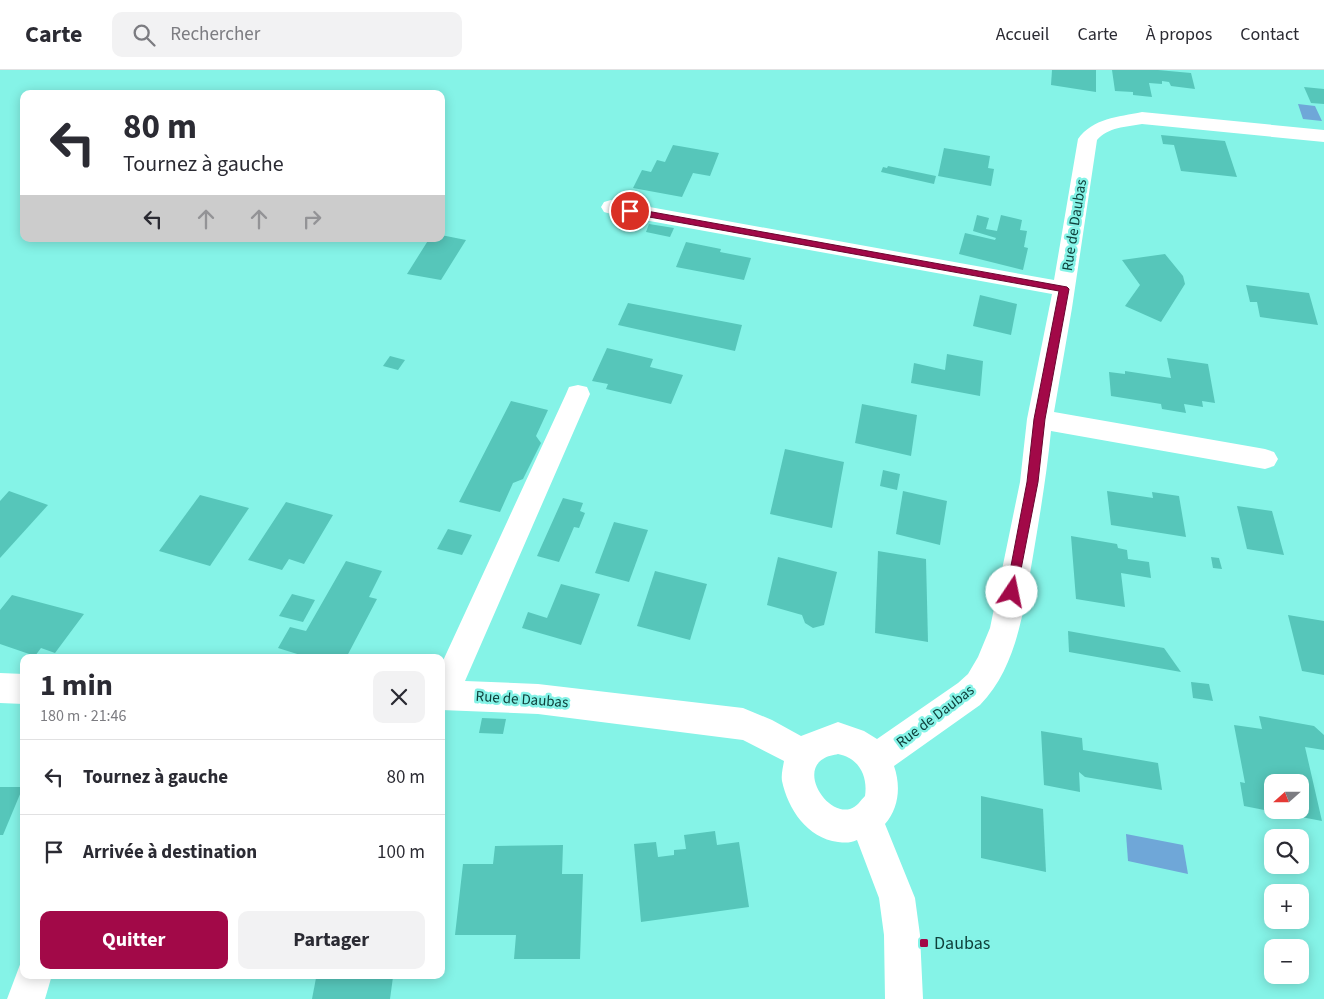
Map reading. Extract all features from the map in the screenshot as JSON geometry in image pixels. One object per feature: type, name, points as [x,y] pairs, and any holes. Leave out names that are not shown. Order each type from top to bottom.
[{"type":"street","name":"Rue de Daubas","points":[[875,760],[969,694],[979,684],[990,666],[1005,628],[1033,482],[1040,419],[1064,289],[1088,139],[1096,130],[1107,125],[1142,118],[1324,136]]},
{"type":"street","points":[[611,207],[1064,289]]},
{"type":"street","points":[[445,688],[578,394]]},
{"type":"street","points":[[1040,419],[1265,459]]},
{"type":"street","points":[[0,688],[20,689]]},
{"type":"street","name":"Rue de Daubas","points":[[445,695],[538,699],[743,724],[761,731],[804,755]]},
{"type":"street","points":[[838,738],[852,742],[864,749],[875,760],[880,771],[884,793],[880,803],[866,820],[853,825],[838,825],[824,820],[811,810],[802,797],[798,782],[798,768],[804,755],[813,745],[825,740],[838,738]]},
{"type":"street","points":[[866,820],[897,898],[902,935],[904,999]]},
{"type":"street","points":[[26,999],[33,979]]},
{"type":"water","points":[[1298,104],[1315,106],[1322,121],[1303,119]]},
{"type":"water","points":[[1126,834],[1183,845],[1188,874],[1128,861]]},
{"type":"building","points":[[1052,70],[1096,70],[1096,92],[1051,85]]},
{"type":"building","points":[[1112,70],[1158,70],[1191,73],[1195,89],[1171,86],[1169,82],[1162,81],[1162,84],[1149,83],[1152,97],[1133,95],[1133,92],[1115,91]]},
{"type":"building","points":[[1304,87],[1324,89],[1324,104],[1311,103]]},
{"type":"building","points":[[1161,135],[1225,141],[1237,177],[1181,171],[1174,145],[1163,144]]},
{"type":"building","points":[[673,145],[719,153],[710,176],[693,173],[682,197],[633,188],[642,170],[651,172],[657,160],[665,162]]},
{"type":"building","points":[[944,148],[990,156],[988,168],[994,169],[991,186],[938,176]]},
{"type":"building","points":[[888,166],[936,176],[934,184],[881,172],[883,167],[887,168]]},
{"type":"building","points":[[977,215],[989,218],[986,229],[997,231],[1001,215],[1022,220],[1020,230],[1027,231],[1024,247],[1028,248],[1023,270],[959,254],[965,233],[995,240],[996,238],[973,231]]},
{"type":"building","points":[[649,224],[674,228],[670,237],[646,232]]},
{"type":"building","points":[[445,236],[466,240],[441,280],[407,274],[427,242],[445,242]]},
{"type":"building","points":[[686,242],[721,249],[720,252],[751,258],[744,280],[676,267]]},
{"type":"building","points":[[1165,254],[1183,276],[1185,284],[1161,322],[1125,306],[1140,285],[1122,260]]},
{"type":"building","points":[[1246,285],[1309,293],[1318,325],[1260,317],[1257,302],[1250,302]]},
{"type":"building","points":[[980,295],[1017,304],[1011,335],[973,326]]},
{"type":"building","points":[[628,303],[742,325],[735,351],[618,325]]},
{"type":"building","points":[[607,348],[653,359],[650,367],[683,375],[671,404],[606,389],[608,384],[592,381]]},
{"type":"building","points":[[947,354],[983,361],[980,396],[911,383],[914,363],[945,370]]},
{"type":"building","points":[[390,356],[405,360],[398,370],[383,366]]},
{"type":"building","points":[[1167,358],[1208,364],[1215,403],[1202,401],[1203,407],[1184,404],[1186,413],[1162,409],[1161,404],[1111,396],[1109,372],[1125,374],[1125,371],[1171,378]]},
{"type":"building","points":[[511,401],[548,410],[536,436],[541,443],[523,479],[513,483],[500,512],[459,502]]},
{"type":"building","points":[[862,404],[917,415],[911,456],[855,443]]},
{"type":"building","points":[[785,449],[844,462],[832,528],[770,514]]},
{"type":"building","points":[[883,470],[900,474],[897,490],[880,486]]},
{"type":"building","points":[[9,491],[48,505],[0,558],[0,501]]},
{"type":"building","points":[[903,491],[947,501],[940,545],[896,534]]},
{"type":"building","points":[[1107,491],[1153,498],[1152,492],[1179,496],[1186,537],[1111,525]]},
{"type":"building","points":[[200,495],[249,508],[210,566],[159,551]]},
{"type":"building","points":[[563,498],[583,503],[580,511],[585,513],[579,528],[574,527],[559,562],[537,556]]},
{"type":"building","points":[[286,502],[333,515],[304,564],[289,559],[282,570],[248,560]]},
{"type":"building","points":[[1237,506],[1272,511],[1284,555],[1247,549]]},
{"type":"building","points":[[614,522],[648,530],[629,582],[595,573]]},
{"type":"building","points":[[448,529],[472,535],[462,555],[437,549]]},
{"type":"building","points":[[1071,536],[1117,544],[1118,548],[1127,550],[1128,559],[1149,562],[1151,578],[1121,573],[1125,607],[1076,599]]},
{"type":"building","points":[[878,551],[926,559],[928,642],[875,633]]},
{"type":"building","points":[[778,557],[837,572],[824,625],[813,628],[805,623],[802,615],[767,605]]},
{"type":"building","points":[[1211,557],[1219,558],[1222,569],[1213,568]]},
{"type":"building","points":[[346,561],[382,571],[369,597],[377,599],[348,654],[297,654],[278,648],[290,627],[306,631]]},
{"type":"building","points":[[655,571],[707,584],[690,640],[637,626]]},
{"type":"building","points":[[561,584],[600,594],[581,645],[522,628],[528,612],[547,618]]},
{"type":"building","points":[[292,594],[315,600],[303,622],[279,616]]},
{"type":"building","points":[[12,595],[84,614],[55,653],[41,648],[36,654],[29,654],[0,644],[0,610]]},
{"type":"building","points":[[1288,615],[1324,621],[1324,675],[1302,671]]},
{"type":"building","points":[[1068,631],[1164,648],[1181,672],[1069,652]]},
{"type":"building","points":[[1191,682],[1209,684],[1213,701],[1193,698]]},
{"type":"building","points":[[1259,716],[1314,726],[1324,735],[1324,750],[1305,747],[1322,821],[1309,818],[1309,774],[1264,774],[1264,810],[1244,806],[1240,782],[1245,783],[1234,725],[1262,729]]},
{"type":"building","points":[[482,718],[506,719],[503,734],[479,733]]},
{"type":"building","points":[[1041,731],[1082,738],[1083,750],[1158,763],[1162,790],[1085,777],[1079,772],[1080,792],[1044,785]]},
{"type":"building","points":[[0,787],[20,787],[20,794],[3,835],[0,835]]},
{"type":"building","points":[[981,796],[1043,809],[1046,872],[981,858]]},
{"type":"building","points":[[715,831],[717,845],[739,842],[749,907],[641,922],[634,844],[656,842],[658,857],[674,855],[674,850],[686,849],[684,835]]},
{"type":"building","points":[[563,845],[562,874],[583,874],[580,959],[514,959],[516,935],[455,935],[463,864],[493,864],[495,846]]},
{"type":"building","points":[[316,979],[393,979],[390,999],[312,999]]},
{"type":"place","name":"Daubas","points":[[924,943]]},
{"type":"route","points":[[630,211],[1064,289],[1040,419],[1033,482],[1012,592]]}]
